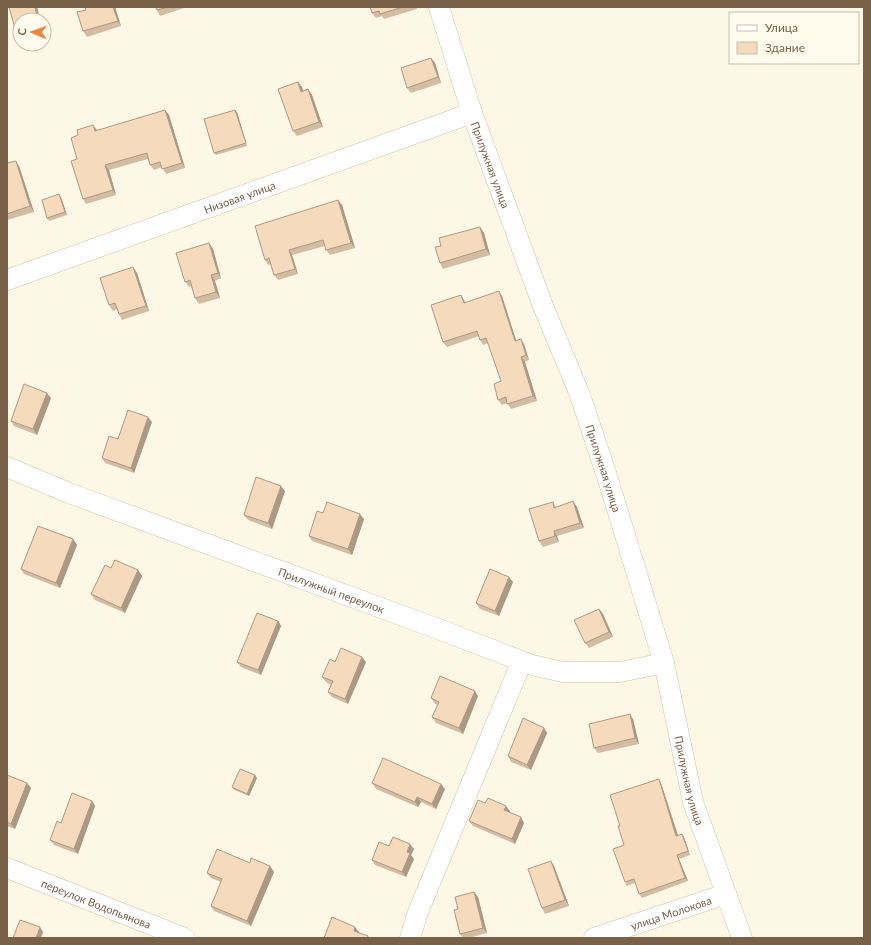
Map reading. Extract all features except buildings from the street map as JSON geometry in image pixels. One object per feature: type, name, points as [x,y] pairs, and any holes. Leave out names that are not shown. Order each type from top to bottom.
[{"type":"street","name":"Прилужная улица","points":[[440,7],[472,113],[543,306],[580,395],[607,476],[664,663],[693,802],[742,938]]},
{"type":"street","name":"Низовая улица","points":[[7,280],[472,113]]},
{"type":"street","name":"Прилужный переулок","points":[[7,467],[69,493],[532,665],[563,672],[620,672],[664,663]]},
{"type":"street","points":[[410,938],[418,912],[522,661]]},
{"type":"street","name":"переулок Водопьянова","points":[[7,868],[185,938]]},
{"type":"street","name":"улица Молокова","points":[[594,938],[726,894]]}]
